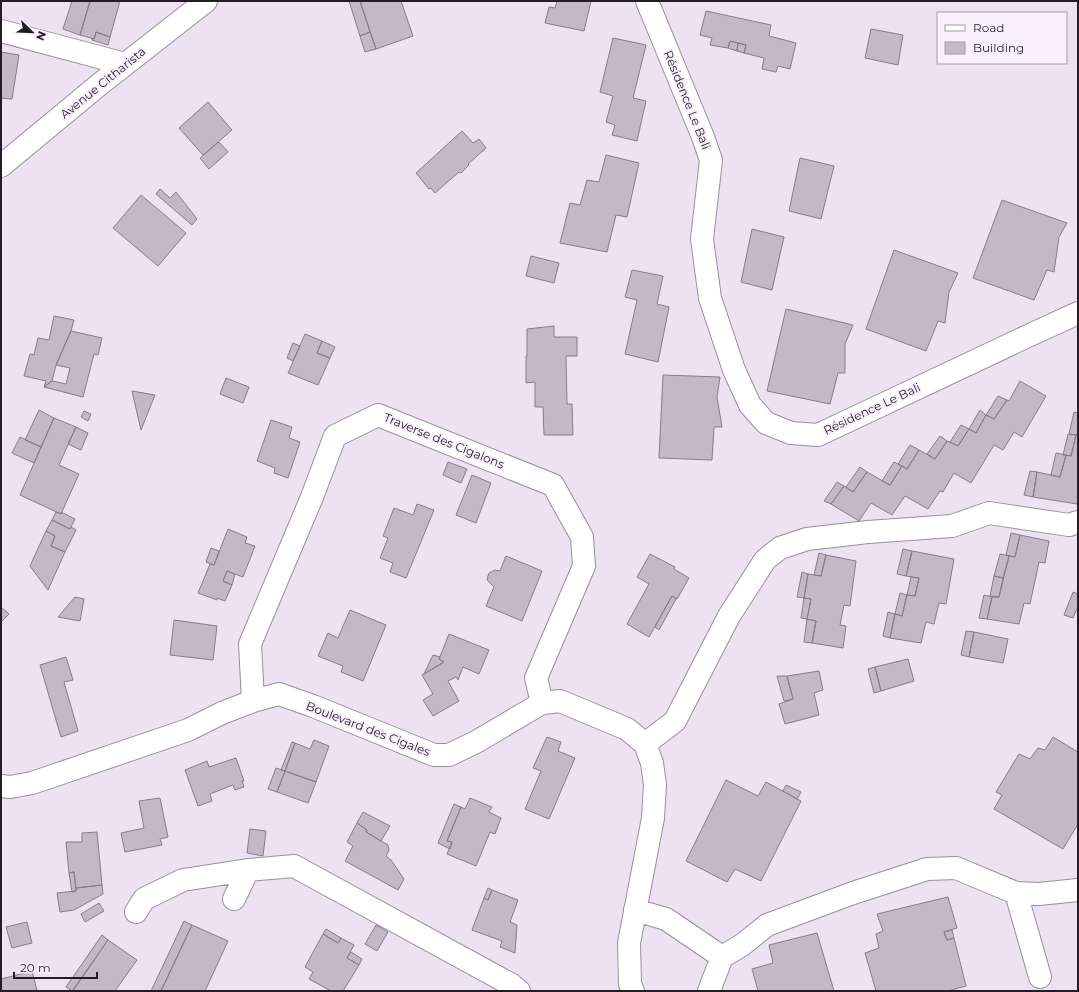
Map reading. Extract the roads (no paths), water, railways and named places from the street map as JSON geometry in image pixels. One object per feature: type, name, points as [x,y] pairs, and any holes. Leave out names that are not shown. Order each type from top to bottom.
[{"type":"street","name":"Avenue Citharista","points":[[1,166],[125,64],[206,1]]},
{"type":"street","name":"Résidence Le Bali","points":[[648,1],[711,160],[702,239],[710,298],[734,370],[750,405],[766,424],[791,433],[818,434],[1078,313]]},
{"type":"street","points":[[1,31],[125,64]]},
{"type":"street","name":"Traverse des Cigalons","points":[[253,700],[250,644],[312,497],[335,436],[378,415],[553,485],[582,537],[584,566],[536,678],[542,703]]},
{"type":"street","points":[[644,744],[675,720],[728,616],[765,560],[780,548],[807,539],[868,532],[952,526],[989,513],[1069,525],[1078,522]]},
{"type":"street","name":"Boulevard des Cigales","points":[[1,786],[10,787],[40,781],[188,730],[253,700],[279,694],[434,755],[449,755],[476,742],[542,703],[560,701],[627,729],[644,744],[652,763],[655,784],[653,818],[629,943],[627,989]]},
{"type":"street","points":[[136,912],[144,899],[183,880],[248,870],[294,866],[512,985],[519,991]]},
{"type":"street","points":[[709,991],[722,957],[742,945],[767,925],[853,893],[927,869],[956,868],[1016,893],[1040,894],[1078,890]]},
{"type":"street","points":[[234,899],[248,870]]},
{"type":"street","points":[[1016,893],[1040,977]]},
{"type":"street","points":[[635,910],[666,919],[722,957]]}]
